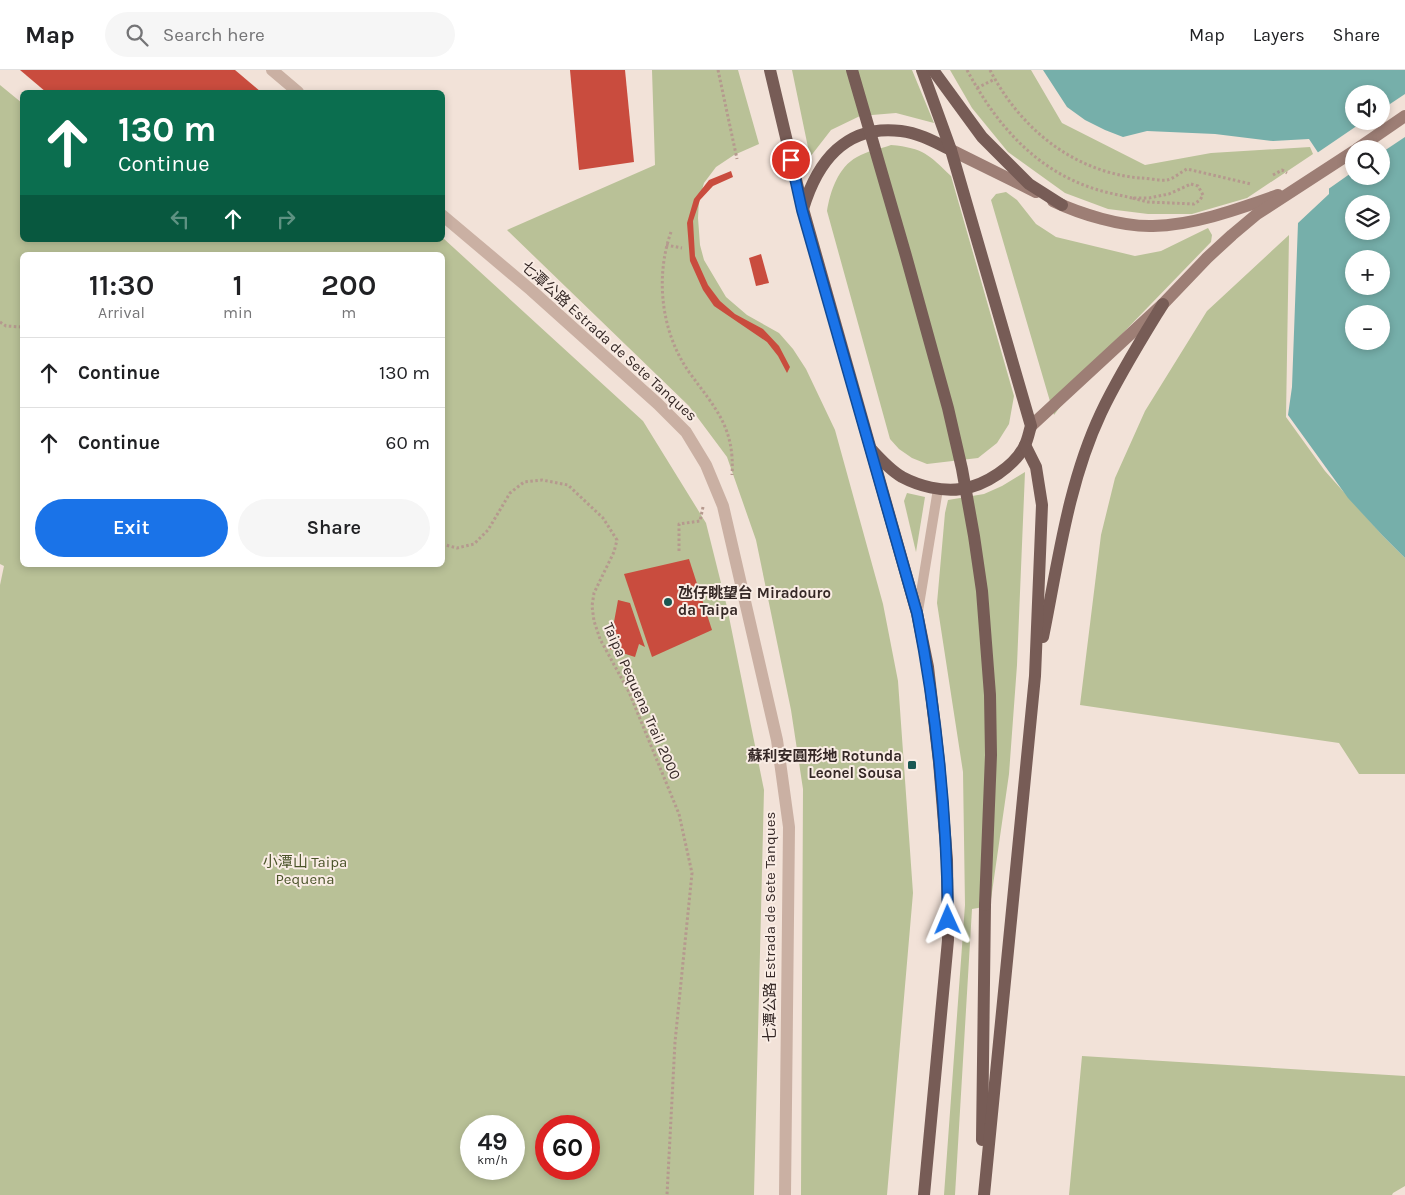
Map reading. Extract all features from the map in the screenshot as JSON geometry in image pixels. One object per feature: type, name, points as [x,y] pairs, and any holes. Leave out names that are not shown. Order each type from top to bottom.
[{"type":"main road","points":[[770,70],[802,210],[917,613],[928,667],[948,860],[948,940],[924,1195]]},
{"type":"main road","points":[[852,70],[948,408],[962,469],[982,591],[990,694],[991,755],[985,905],[983,1195]]},
{"type":"main road","points":[[922,70],[951,150],[1031,426]]},
{"type":"main road","points":[[934,70],[982,137],[1029,184],[1062,205]]},
{"type":"main road","points":[[1370,140],[1405,116]]},
{"type":"main road","points":[[802,210],[812,182],[822,166],[844,143],[859,135],[882,130],[902,131],[924,137],[1062,205],[1088,215],[1114,221],[1152,226],[1190,222],[1299,187]]},
{"type":"main road","points":[[869,447],[884,464],[901,476],[938,489],[962,489],[990,480],[1012,463],[1025,445],[1031,426],[1163,304],[1232,235],[1257,214],[1345,157]]},
{"type":"main road","points":[[1035,676],[1067,517],[1082,461],[1100,414],[1163,304]]},
{"type":"main road","points":[[983,1195],[1035,676],[1042,505],[1036,467],[1025,445]]},
{"type":"street","points":[[272,70],[296,90]]},
{"type":"street","name":"七潭公路 Estrada de Sete Tanques","points":[[445,218],[530,290],[658,404],[686,432],[706,464],[723,506],[777,740],[789,827],[785,1195]]},
{"type":"lane","points":[[917,613],[938,489]]},
{"type":"path","points":[[718,70],[737,160]]},
{"type":"path","points":[[967,70],[1006,130],[1035,157],[1062,175],[1095,189],[1148,202],[1191,204],[1198,203],[1203,195],[1198,186],[1192,184],[1169,194],[1149,198],[1132,198]]},
{"type":"path","points":[[990,70],[1022,119],[1045,139],[1072,157],[1101,171],[1129,177],[1168,180],[1187,169],[1254,184]]},
{"type":"path","points":[[977,88],[995,79]]},
{"type":"path","points":[[1268,177],[1282,170],[1291,175]]},
{"type":"path","points":[[671,232],[666,244],[662,270],[662,288],[667,322],[676,347],[688,370],[716,407],[725,426],[731,446],[732,476]]},
{"type":"path","points":[[666,244],[682,248]]},
{"type":"path","points":[[0,322],[6,326],[20,327]]},
{"type":"path","name":"Taipa Pequena Trail 2000","points":[[445,545],[457,548],[474,544],[488,530],[510,493],[524,482],[542,480],[568,485],[603,518],[617,540],[614,552],[594,592],[592,606],[594,621],[600,639],[628,692],[678,814],[692,874],[675,1042],[667,1195]]},
{"type":"path","points":[[679,551],[679,524],[700,521],[705,496],[716,487]]},
{"type":"green space","points":[[652,70],[738,70],[759,144],[734,155],[716,167],[704,183],[699,200],[698,218],[700,245],[704,260],[726,297],[747,315],[779,333],[793,349],[806,369],[835,430],[883,604],[898,681],[913,893],[887,1195],[801,1195],[803,789],[791,710],[756,540],[727,457],[689,406],[507,230],[655,165]]},
{"type":"green space","points":[[792,70],[912,70],[934,123],[896,113],[860,116],[831,130],[810,157]]},
{"type":"green space","points":[[950,70],[1031,70],[1062,123],[1145,165],[1211,153],[1310,147],[1313,154],[1247,198],[1192,214],[1148,214],[1108,209],[1065,193],[1008,152],[972,108]]},
{"type":"green space","name":"小潭山 Taipa Pequena","points":[[0,85],[20,101],[20,242],[445,242],[445,240],[643,421],[706,523],[727,607],[764,790],[754,1195],[0,1195],[0,585],[4,566],[0,564]]},
{"type":"green space","points":[[891,145],[911,148],[925,154],[951,176],[1014,396],[1009,424],[997,443],[978,458],[927,464],[912,458],[899,449],[890,439],[827,211],[836,181],[850,161],[861,155]]},
{"type":"green space","points":[[1006,192],[1017,200],[1036,224],[1056,237],[1135,256],[1161,251],[1208,228],[1212,235],[1211,242],[1090,367],[1054,415],[991,200],[996,194]]},
{"type":"green space","points":[[1289,235],[1286,417],[1325,471],[1405,558],[1405,774],[1359,774],[1339,743],[1080,705],[1101,535],[1115,478],[1145,411],[1207,311]]},
{"type":"green space","points":[[1025,472],[1017,665],[1009,774],[990,906],[972,909],[955,1195],[944,1195],[965,905],[963,772],[937,603],[945,513],[948,500],[984,494]]},
{"type":"green space","points":[[907,493],[925,497],[916,552],[904,501]]},
{"type":"green space","points":[[1082,1056],[1405,1076],[1405,1186],[1392,1195],[1069,1195]]},
{"type":"water","points":[[1043,70],[1405,70],[1405,558],[1348,498],[1288,415],[1292,387],[1298,223],[1329,194],[1329,169],[1309,139],[1273,141],[1215,134],[1147,131],[1123,137],[1085,120],[1067,107]]},
{"type":"pier","points":[[1405,94],[1405,137],[1390,147],[1390,140],[1345,140],[1345,177],[1327,190],[1327,169],[1317,153],[1351,130],[1390,130],[1390,104]]},
{"type":"building","points":[[20,70],[235,70],[259,90],[44,90]]},
{"type":"building","points":[[570,70],[625,70],[634,162],[579,170]]},
{"type":"building","points":[[731,171],[733,177],[713,186],[700,200],[693,221],[695,256],[708,285],[720,301],[735,314],[763,329],[779,346],[790,367],[787,373],[778,356],[767,342],[714,306],[703,290],[690,261],[687,223],[694,199],[709,180]]},
{"type":"building","points":[[761,254],[769,283],[756,286],[749,258]]},
{"type":"building","name":"氹仔眺望台 Miradouro da Taipa","points":[[689,559],[712,630],[652,657],[624,574]]},
{"type":"building","points":[[618,600],[630,603],[645,647],[639,644],[635,657],[610,649],[612,640],[618,641],[620,635],[612,633]]},
{"type":"place","name":"氹仔眺望台 Miradouro da Taipa","points":[[668,602]]},
{"type":"place","name":"蘇利安圓形地 Rotunda Leonel Sousa","points":[[912,765]]},
{"type":"route","points":[[791,160],[802,210],[917,613],[928,667],[939,762],[948,860],[948,920]]}]
